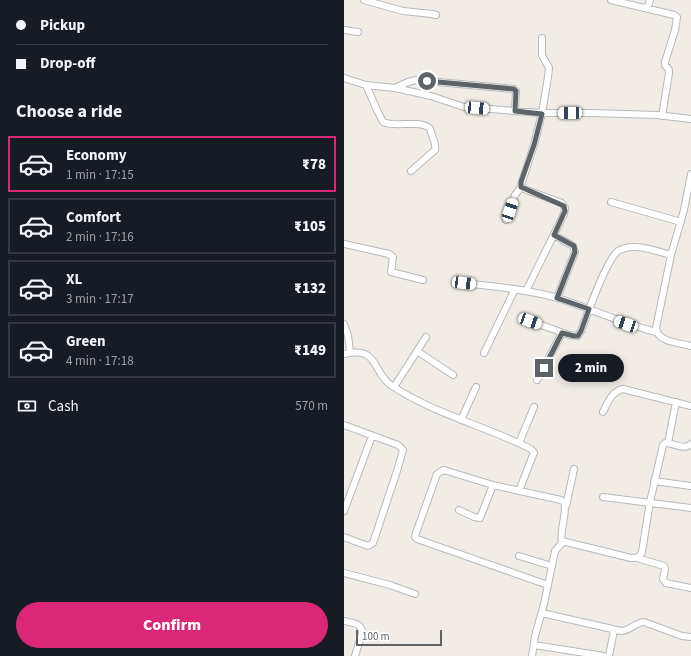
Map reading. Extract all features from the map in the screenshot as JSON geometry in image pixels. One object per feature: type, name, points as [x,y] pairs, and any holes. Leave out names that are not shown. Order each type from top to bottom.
[{"type":"street","points":[[364,0],[403,10],[436,15]]},
{"type":"street","points":[[611,0],[677,17],[665,62],[669,73],[662,116]]},
{"type":"street","points":[[647,9],[650,0]]},
{"type":"street","points":[[344,30],[358,32]]},
{"type":"street","points":[[506,220],[516,195],[521,187],[521,182],[534,145],[542,114],[549,68],[542,54],[542,38]]},
{"type":"street","points":[[344,78],[366,85],[395,88],[431,96],[464,107],[542,114],[592,113],[662,116],[691,119]]},
{"type":"street","points":[[395,88],[416,80],[514,89],[517,95],[515,111]]},
{"type":"street","points":[[366,85],[383,122],[392,125],[420,125],[428,127],[431,132],[435,144],[435,150],[411,171]]},
{"type":"street","points":[[656,332],[656,323],[671,255],[684,210],[691,174]]},
{"type":"street","points":[[521,187],[564,206],[565,211],[526,291]]},
{"type":"street","points":[[611,202],[681,222]]},
{"type":"street","points":[[684,210],[691,212]]},
{"type":"street","points":[[554,235],[575,248],[575,252],[557,298]]},
{"type":"street","points":[[344,244],[389,254],[393,257],[391,272],[423,280]]},
{"type":"street","points":[[530,321],[562,333],[578,336],[609,262],[618,251],[631,247],[639,247],[671,255]]},
{"type":"street","points":[[464,283],[515,289],[557,298],[626,324],[656,332],[661,338],[691,346]]},
{"type":"street","points":[[484,353],[515,289]]},
{"type":"street","points":[[344,324],[348,335],[347,353],[361,352],[371,358],[386,380],[394,387],[432,408],[520,443],[531,449],[534,453],[519,491]]},
{"type":"street","points":[[537,380],[562,333]]},
{"type":"street","points":[[394,387],[426,337]]},
{"type":"street","points":[[417,351],[453,375]]},
{"type":"street","points":[[461,420],[476,387]]},
{"type":"street","points":[[604,412],[614,393],[623,389],[691,406]]},
{"type":"street","points":[[668,443],[676,402]]},
{"type":"street","points":[[520,443],[534,407]]},
{"type":"street","points":[[344,425],[398,445],[403,450],[403,454],[373,543],[368,546],[344,537]]},
{"type":"street","points":[[344,511],[346,500],[372,436]]},
{"type":"street","points":[[637,558],[642,552],[650,502],[661,450],[665,443],[683,447],[690,446]]},
{"type":"street","points":[[562,543],[561,529],[574,469]]},
{"type":"street","points":[[548,585],[419,540],[415,536],[436,477],[440,472],[447,471],[493,485],[561,500],[566,506]]},
{"type":"street","points":[[654,481],[691,486]]},
{"type":"street","points":[[459,510],[474,517],[480,518],[493,485]]},
{"type":"street","points":[[603,497],[691,508]]},
{"type":"street","points":[[532,656],[536,631],[542,612],[555,551],[562,543],[566,542],[582,545],[664,566],[665,569],[663,579],[666,583],[691,588]]},
{"type":"street","points":[[519,556],[552,566]]},
{"type":"street","points":[[344,573],[390,585],[415,594]]},
{"type":"street","points":[[542,612],[614,630],[625,631],[640,622],[644,622],[682,636],[691,637]]},
{"type":"street","points":[[344,621],[360,626],[362,629],[355,656]]},
{"type":"street","points":[[609,656],[614,630]]},
{"type":"street","points":[[534,646],[604,656]]},
{"type":"route","points":[[427,81],[514,89],[517,95],[515,111],[542,114],[534,145],[521,182],[521,187],[562,203],[564,206],[565,211],[554,235],[574,246],[575,252],[557,298],[589,309],[578,336],[562,333],[544,368]]}]
